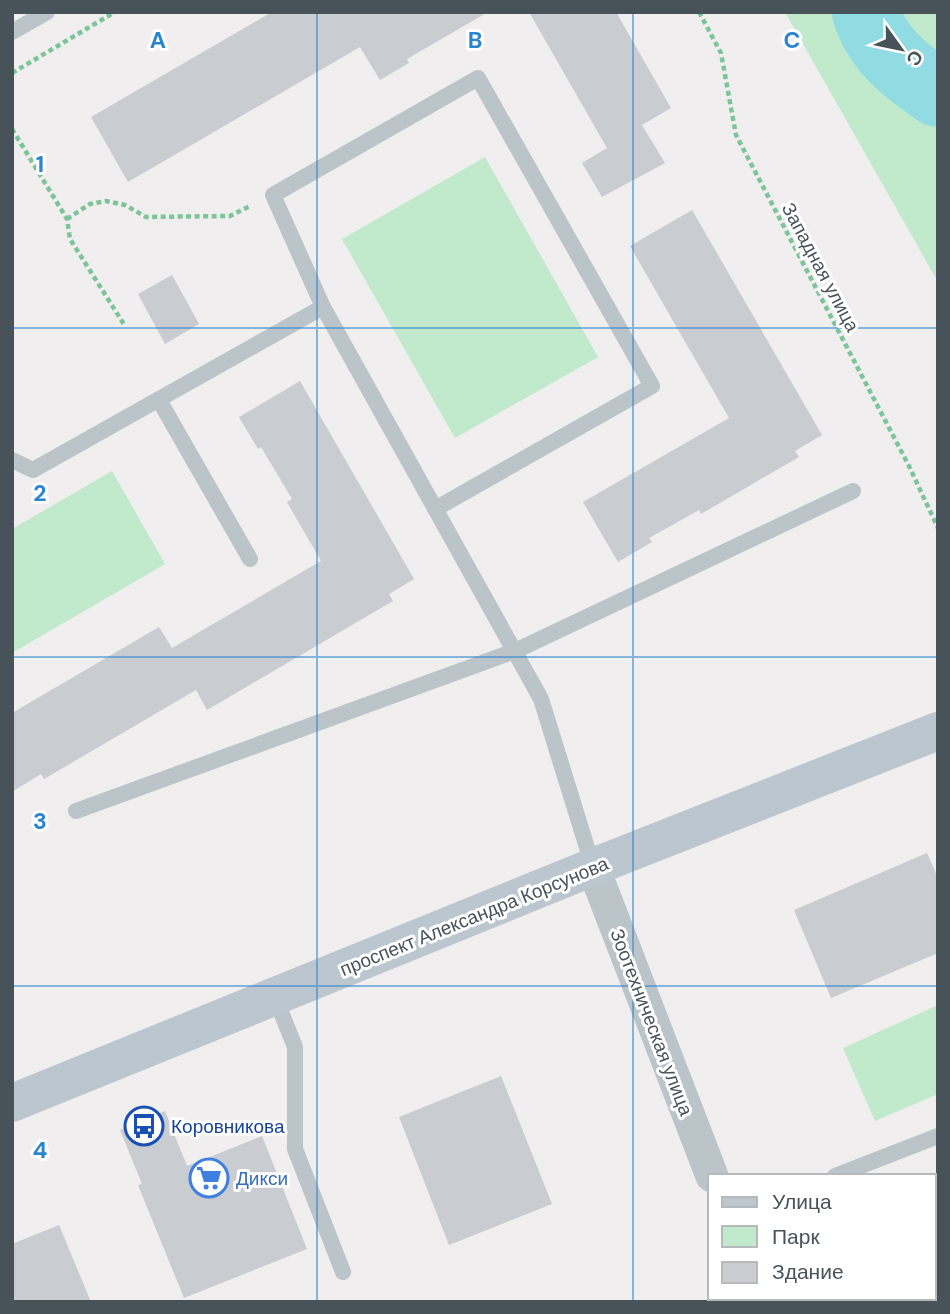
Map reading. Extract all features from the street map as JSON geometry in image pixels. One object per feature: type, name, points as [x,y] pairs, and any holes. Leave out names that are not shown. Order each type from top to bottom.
[{"type":"street","name":"проспект Александра Корсунова","points":[[12,1103],[593,867],[938,731]]},
{"type":"street","name":"Зоотехническая улица","points":[[593,867],[711,1174]]},
{"type":"lane","points":[[12,32],[47,12]]},
{"type":"lane","points":[[435,509],[652,386],[478,78],[273,195],[323,307],[435,509],[515,651],[541,699],[593,867]]},
{"type":"lane","points":[[12,460],[33,470],[323,307]]},
{"type":"lane","points":[[159,400],[250,559]]},
{"type":"lane","points":[[76,811],[515,651],[853,491]]},
{"type":"lane","points":[[275,997],[295,1048],[295,1149],[343,1272]]},
{"type":"lane","points":[[840,1174],[938,1136]]},
{"type":"path","points":[[12,73],[115,12]]},
{"type":"path","name":"Западная улица","points":[[699,12],[720,53],[736,135],[909,466],[938,527]]},
{"type":"path","points":[[12,129],[67,219],[70,239],[125,326]]},
{"type":"path","points":[[67,219],[89,204],[106,201],[125,205],[146,217],[230,216],[273,195]]},
{"type":"green space","points":[[785,12],[938,12],[938,282]]},
{"type":"green space","points":[[485,157],[598,357],[455,438],[342,239]]},
{"type":"green space","points":[[112,471],[165,564],[12,653],[12,529]]},
{"type":"green space","points":[[938,1005],[938,1094],[875,1121],[843,1048]]},
{"type":"building","points":[[272,12],[488,12],[407,59],[409,63],[380,80],[360,47],[128,182],[91,117]]},
{"type":"building","points":[[529,12],[616,12],[671,108],[642,125],[665,163],[602,197],[582,163],[607,148]]},
{"type":"building","points":[[692,210],[822,435],[795,451],[799,457],[701,514],[699,510],[649,538],[652,542],[618,562],[583,502],[729,418],[630,246]]},
{"type":"building","points":[[172,275],[199,324],[165,344],[138,294]]},
{"type":"building","points":[[300,381],[414,579],[389,594],[393,601],[207,710],[196,690],[44,779],[41,774],[12,792],[12,713],[159,627],[172,648],[321,561],[287,502],[292,499],[261,447],[258,449],[239,417]]},
{"type":"building","points":[[927,853],[938,878],[938,953],[831,998],[794,910]]},
{"type":"building","points":[[501,1076],[552,1204],[449,1245],[399,1117]]},
{"type":"building","points":[[165,1111],[187,1166],[262,1136],[307,1249],[184,1298],[138,1185],[142,1184],[120,1130]]},
{"type":"building","points":[[59,1225],[91,1302],[12,1302],[12,1244]]},
{"type":"waterway","points":[[866,12],[885,49],[904,68],[938,93]]},
{"type":"place","name":"Коровникова","points":[[144,1126]]},
{"type":"place","name":"Дикси","points":[[209,1178]]}]
